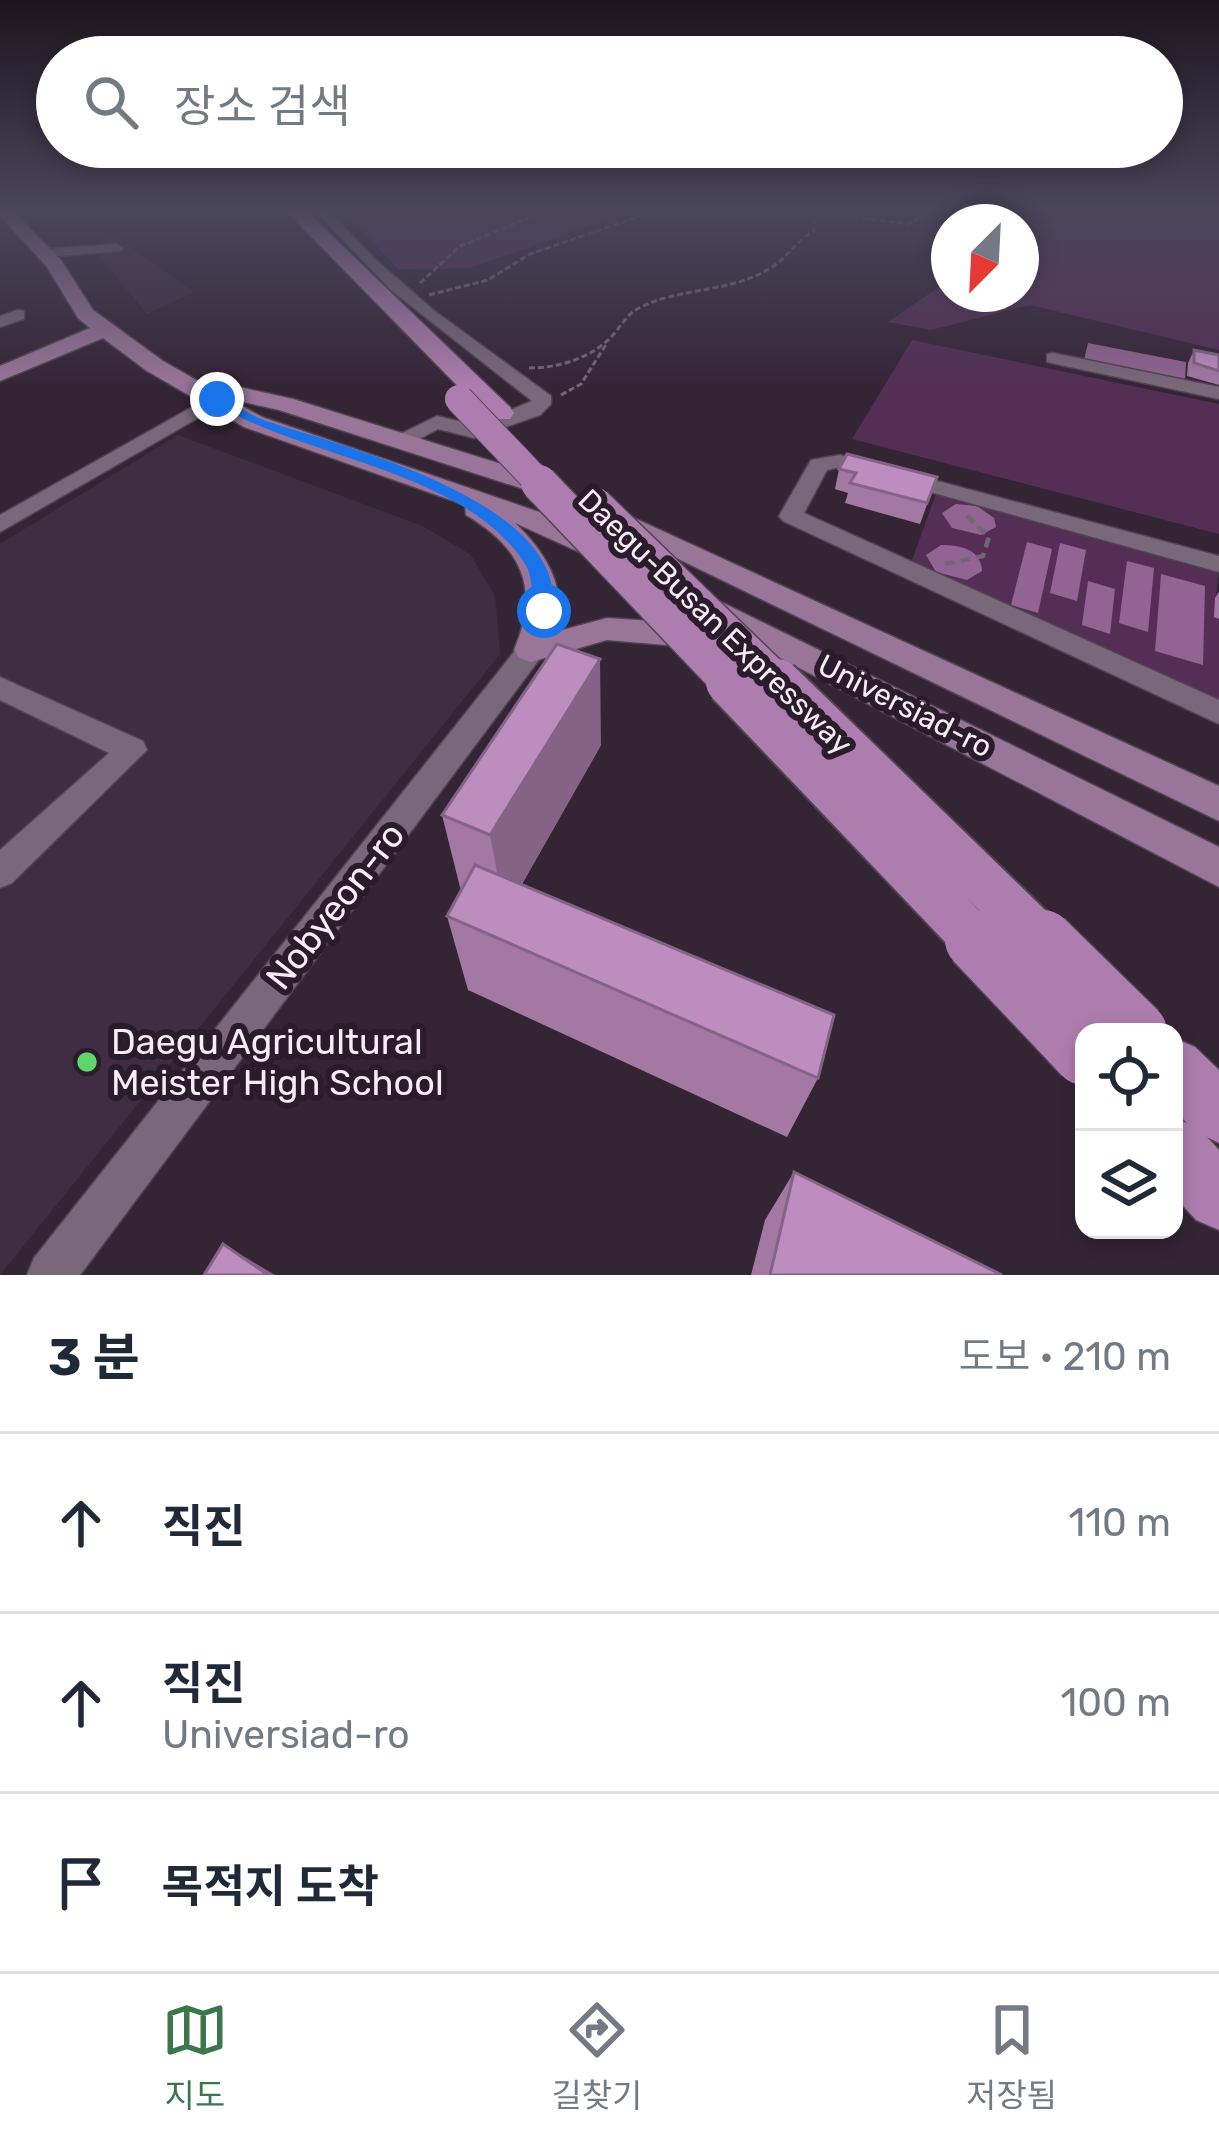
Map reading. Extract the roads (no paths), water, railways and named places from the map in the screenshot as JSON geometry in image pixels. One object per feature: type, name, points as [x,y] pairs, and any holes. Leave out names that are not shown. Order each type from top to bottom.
[{"type":"highway","name":"Daegu-Busan Expressway","points":[[344,270],[488,395],[1128,1023]]},
{"type":"highway","name":"Daegu-Busan Expressway","points":[[344,270],[488,395],[1075,1045]]},
{"type":"highway","points":[[1183,1077],[1219,1112]]},
{"type":"highway","points":[[1183,1159],[1219,1197]]},
{"type":"main road","name":"Universiad-ro","points":[[56,270],[85,314],[103,330],[253,422],[562,492],[1219,804]]},
{"type":"main road","points":[[0,374],[103,330]]},
{"type":"main road","name":"Universiad-ro","points":[[396,452],[865,685],[1219,868]]},
{"type":"main road","points":[[396,452],[498,520],[536,566],[544,611],[531,650]]},
{"type":"main road","points":[[531,650],[607,629],[684,632],[865,685]]},
{"type":"street","points":[[375,270],[412,295],[488,395],[544,400],[533,411],[474,432],[449,420],[434,419],[396,452]]},
{"type":"street","points":[[1054,358],[1219,393]]},
{"type":"street","points":[[0,525],[204,391]]},
{"type":"street","points":[[1219,564],[840,461],[819,465],[791,516],[1219,713]]},
{"type":"street","name":"Nobyeon-ro","points":[[51,1275],[531,650]]},
{"type":"street","points":[[0,688],[132,750],[0,872]]},
{"type":"place","name":"Daegu Agricultural Meister High School","points":[[87,1062]]}]
